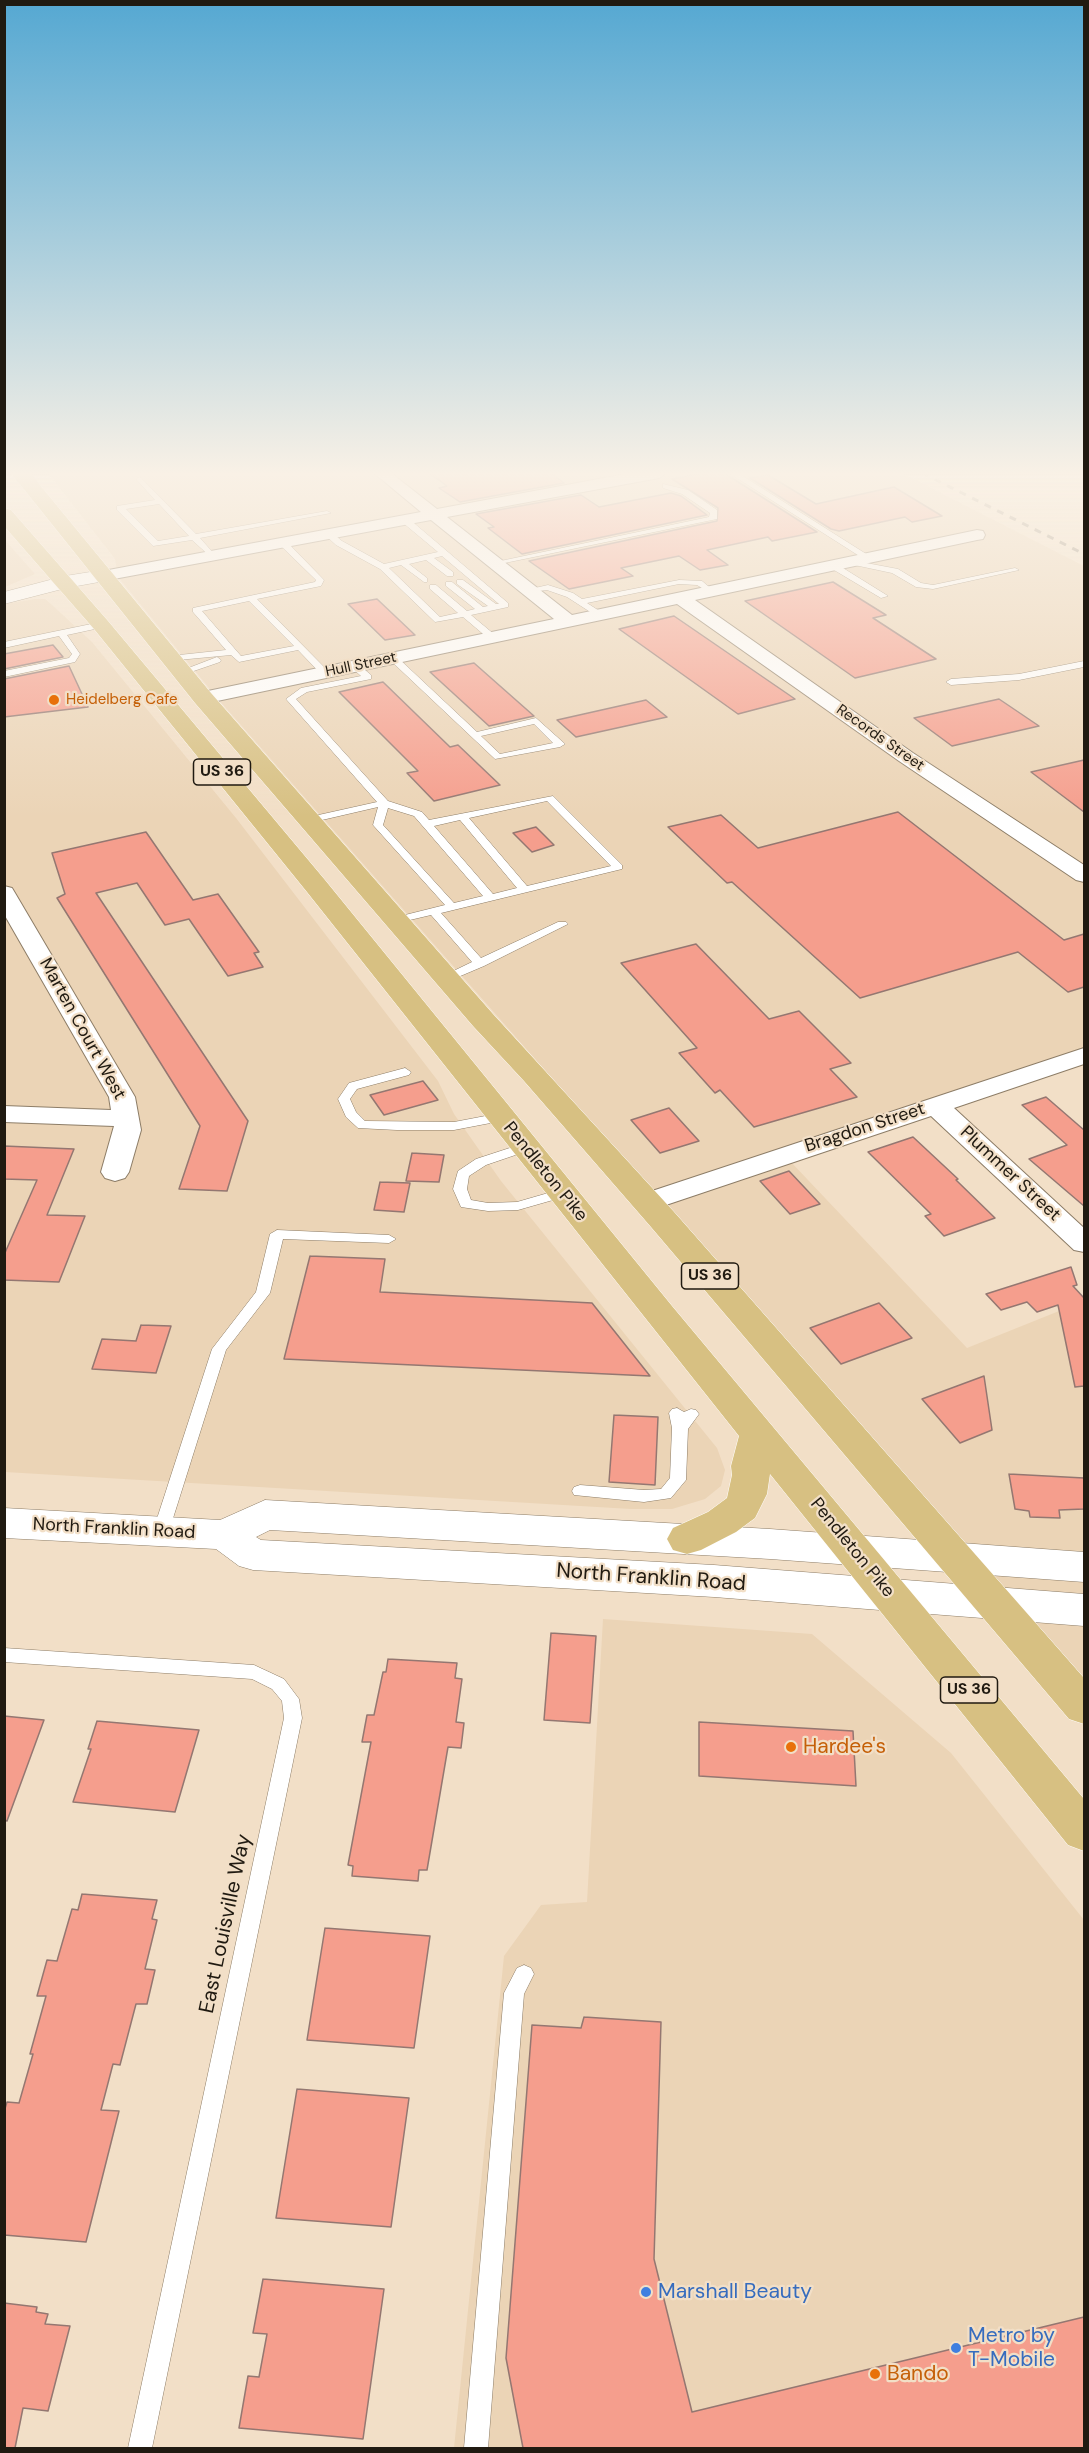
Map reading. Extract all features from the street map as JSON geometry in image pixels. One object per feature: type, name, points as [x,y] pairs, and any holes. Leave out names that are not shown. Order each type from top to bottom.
[{"type":"main road","points":[[4,598],[44,587]]},
{"type":"main road","name":"Pendleton Pike","points":[[70,587],[372,954],[562,1193],[1084,1831]]},
{"type":"main road","name":"US 36","points":[[112,587],[203,698],[447,978],[647,1202],[1084,1707]]},
{"type":"main road","points":[[687,1539],[715,1526],[741,1508],[750,1484],[750,1466],[758,1434]]},
{"type":"main road","name":"North Franklin Road","points":[[4,1523],[224,1534],[265,1515],[687,1539],[1084,1568]]},
{"type":"main road","name":"North Franklin Road","points":[[224,1534],[253,1555],[702,1581],[1084,1610]]},
{"type":"street","points":[[527,587],[567,621]]},
{"type":"street","name":"Hull Street","points":[[203,698],[726,587]]},
{"type":"street","name":"Records Street","points":[[679,597],[906,757],[1084,875]]},
{"type":"street","name":"Marten Court West","points":[[4,892],[122,1097],[127,1119],[126,1138],[115,1172]]},
{"type":"street","name":"Bragdon Street","points":[[647,1202],[1084,1056]]},
{"type":"street","name":"Plummer Street","points":[[935,1105],[1081,1236]]},
{"type":"street","points":[[4,1114],[127,1119]]},
{"type":"lane","points":[[300,647],[239,659],[226,638],[196,610],[303,587]]},
{"type":"lane","points":[[404,587],[438,620],[505,605],[484,587]]},
{"type":"lane","points":[[434,587],[492,637]]},
{"type":"lane","points":[[458,587],[481,610]]},
{"type":"lane","points":[[467,587],[494,607]]},
{"type":"lane","points":[[530,590],[545,587]]},
{"type":"lane","points":[[549,587],[570,595],[598,614]]},
{"type":"lane","points":[[580,602],[652,587]]},
{"type":"lane","points":[[705,587],[710,591]]},
{"type":"lane","points":[[873,587],[884,596]]},
{"type":"lane","points":[[252,599],[325,673]]},
{"type":"lane","points":[[249,611],[262,609]]},
{"type":"lane","points":[[257,620],[271,618]]},
{"type":"lane","points":[[4,651],[101,625]]},
{"type":"lane","points":[[266,629],[280,627]]},
{"type":"lane","points":[[4,645],[64,636]]},
{"type":"lane","points":[[4,672],[76,654],[64,636]]},
{"type":"lane","points":[[275,638],[289,636]]},
{"type":"lane","points":[[176,665],[216,660],[233,648]]},
{"type":"lane","points":[[176,665],[221,655]]},
{"type":"lane","points":[[393,658],[474,735],[498,757],[560,744],[537,722],[474,735]]},
{"type":"lane","points":[[951,682],[1019,677],[1084,664]]},
{"type":"lane","points":[[355,666],[368,677],[304,690],[291,699],[384,803],[418,814],[490,897]]},
{"type":"lane","points":[[397,920],[618,867],[549,798],[427,824]]},
{"type":"lane","points":[[309,820],[384,803]]},
{"type":"lane","points":[[384,803],[378,825],[452,907]]},
{"type":"lane","points":[[462,816],[524,889]]},
{"type":"lane","points":[[434,912],[480,964]]},
{"type":"lane","points":[[447,978],[562,924]]},
{"type":"lane","points":[[405,1072],[353,1086],[344,1099],[350,1114],[362,1125],[397,1126],[454,1126],[501,1117]]},
{"type":"lane","points":[[525,1147],[481,1162],[463,1174],[460,1190],[466,1204],[488,1207],[518,1206],[562,1193]]},
{"type":"lane","points":[[162,1531],[219,1349],[263,1293],[277,1234],[389,1239]]},
{"type":"lane","points":[[580,1491],[644,1496],[665,1494],[678,1480],[682,1418]]},
{"type":"lane","name":"East Louisville Way","points":[[4,1655],[242,1670],[268,1677],[278,1684],[290,1699],[293,1718],[140,2448]]},
{"type":"lane","points":[[476,2448],[514,1993],[524,1974]]},
{"type":"shaded area","points":[[127,587],[1084,587],[1084,1064],[1081,1062],[790,1161],[967,1348],[1084,1301],[1084,1682],[218,699]]},
{"type":"shaded area","points":[[45,599],[92,642],[236,818],[438,1081],[454,1114],[501,1181],[717,1448],[725,1470],[721,1486],[705,1499],[672,1509],[631,1509],[5,1472],[4,604]]},
{"type":"shaded area","points":[[603,1619],[812,1634],[951,1753],[1084,1920],[1084,2448],[454,2448],[504,1956],[541,1905],[587,1902]]},
{"type":"building","points":[[808,587],[842,587],[886,615],[873,618],[936,659],[855,678],[745,601]]},
{"type":"building","points":[[377,599],[415,635],[385,640],[348,604]]},
{"type":"building","points":[[674,616],[795,699],[738,714],[619,629]]},
{"type":"building","points":[[53,645],[63,657],[4,669],[4,654]]},
{"type":"building","points":[[474,663],[534,716],[489,726],[430,672]]},
{"type":"building","points":[[69,666],[88,707],[4,717],[4,679]]},
{"type":"building","points":[[383,682],[450,747],[458,745],[500,785],[434,801],[407,773],[418,771],[339,692]]},
{"type":"building","points":[[999,699],[1039,726],[952,746],[914,718]]},
{"type":"building","points":[[646,700],[667,717],[576,737],[557,720]]},
{"type":"building","points":[[1084,760],[1084,812],[1031,772]]},
{"type":"building","points":[[898,812],[1064,940],[1084,934],[1084,987],[1068,992],[1018,952],[860,998],[732,882],[727,883],[668,827],[721,815],[758,848]]},
{"type":"building","points":[[536,827],[554,845],[532,852],[513,833]]},
{"type":"building","points":[[146,832],[193,900],[218,894],[259,952],[254,953],[263,967],[228,976],[189,919],[165,925],[137,883],[96,893],[248,1121],[227,1191],[179,1189],[200,1126],[57,898],[65,894],[52,853]]},
{"type":"building","points":[[696,944],[769,1019],[799,1011],[851,1063],[830,1069],[857,1097],[754,1127],[720,1090],[715,1093],[679,1053],[697,1048],[621,963]]},
{"type":"building","points":[[423,1081],[438,1100],[384,1115],[370,1095]]},
{"type":"building","points":[[1046,1097],[1084,1130],[1084,1206],[1029,1159],[1067,1145],[1022,1105]]},
{"type":"building","points":[[669,1108],[699,1141],[660,1153],[631,1120]]},
{"type":"building","points":[[913,1137],[995,1218],[944,1236],[925,1216],[931,1214],[868,1152]]},
{"type":"building","points":[[4,1146],[74,1149],[47,1215],[85,1216],[59,1282],[4,1280],[4,1255],[37,1180],[4,1179]]},
{"type":"building","points":[[412,1153],[444,1155],[439,1182],[406,1181]]},
{"type":"building","points":[[789,1171],[820,1204],[790,1214],[760,1181]]},
{"type":"building","points":[[380,1182],[410,1183],[404,1212],[374,1210]]},
{"type":"building","points":[[310,1256],[385,1259],[380,1292],[592,1303],[650,1376],[284,1359]]},
{"type":"building","points":[[1071,1267],[1077,1285],[1073,1286],[1084,1298],[1084,1386],[1075,1387],[1058,1305],[1037,1312],[1027,1302],[1001,1310],[986,1294]]},
{"type":"building","points":[[879,1303],[912,1338],[841,1364],[810,1328]]},
{"type":"building","points":[[141,1325],[171,1326],[156,1373],[92,1369],[102,1339],[136,1341]]},
{"type":"building","points":[[984,1376],[992,1430],[960,1443],[922,1399]]},
{"type":"building","points":[[614,1415],[658,1417],[655,1485],[609,1482]]},
{"type":"building","points":[[1009,1474],[1084,1478],[1084,1509],[1059,1510],[1060,1518],[1030,1517],[1029,1511],[1015,1509]]},
{"type":"building","points":[[551,1633],[596,1636],[590,1723],[544,1720]]},
{"type":"building","points":[[388,1659],[457,1663],[455,1678],[462,1679],[456,1722],[464,1723],[461,1748],[448,1747],[427,1870],[419,1870],[418,1881],[352,1876],[353,1866],[348,1865],[371,1742],[362,1742],[367,1715],[374,1715]]},
{"type":"building","points":[[4,1716],[44,1720],[7,1821],[4,1820]]},
{"type":"building","points":[[97,1721],[199,1730],[175,1812],[73,1802],[91,1749],[88,1749]]},
{"type":"building","points":[[699,1722],[853,1731],[856,1786],[699,1776]]},
{"type":"building","points":[[82,1894],[157,1900],[152,1919],[157,1920],[145,1969],[155,1970],[147,2004],[136,2004],[120,2065],[113,2064],[101,2110],[119,2111],[86,2242],[4,2235],[4,2112],[7,2102],[19,2103],[46,1996],[37,1996],[47,1960],[57,1961],[72,1909],[78,1910]]},
{"type":"building","points":[[325,1928],[430,1936],[414,2048],[307,2040]]},
{"type":"building","points":[[584,2017],[661,2022],[654,2259],[692,2412],[1084,2317],[1084,2448],[523,2448],[506,2358],[532,2025],[581,2028]]},
{"type":"building","points":[[297,2089],[409,2098],[391,2227],[276,2218]]},
{"type":"building","points":[[263,2279],[384,2289],[363,2439],[239,2428],[248,2376],[259,2377],[267,2334],[253,2333]]},
{"type":"building","points":[[4,2303],[37,2307],[36,2312],[48,2314],[45,2324],[70,2326],[48,2411],[23,2408],[15,2448],[4,2448]]},
{"type":"place","name":"Heidelberg Cafe","points":[[54,700]]},
{"type":"place","name":"Hardee's","points":[[791,1747]]},
{"type":"place","name":"Marshall Beauty","points":[[646,2292]]},
{"type":"place","name":"Metro by T-Mobile","points":[[956,2348]]},
{"type":"place","name":"Bando","points":[[875,2374]]}]
